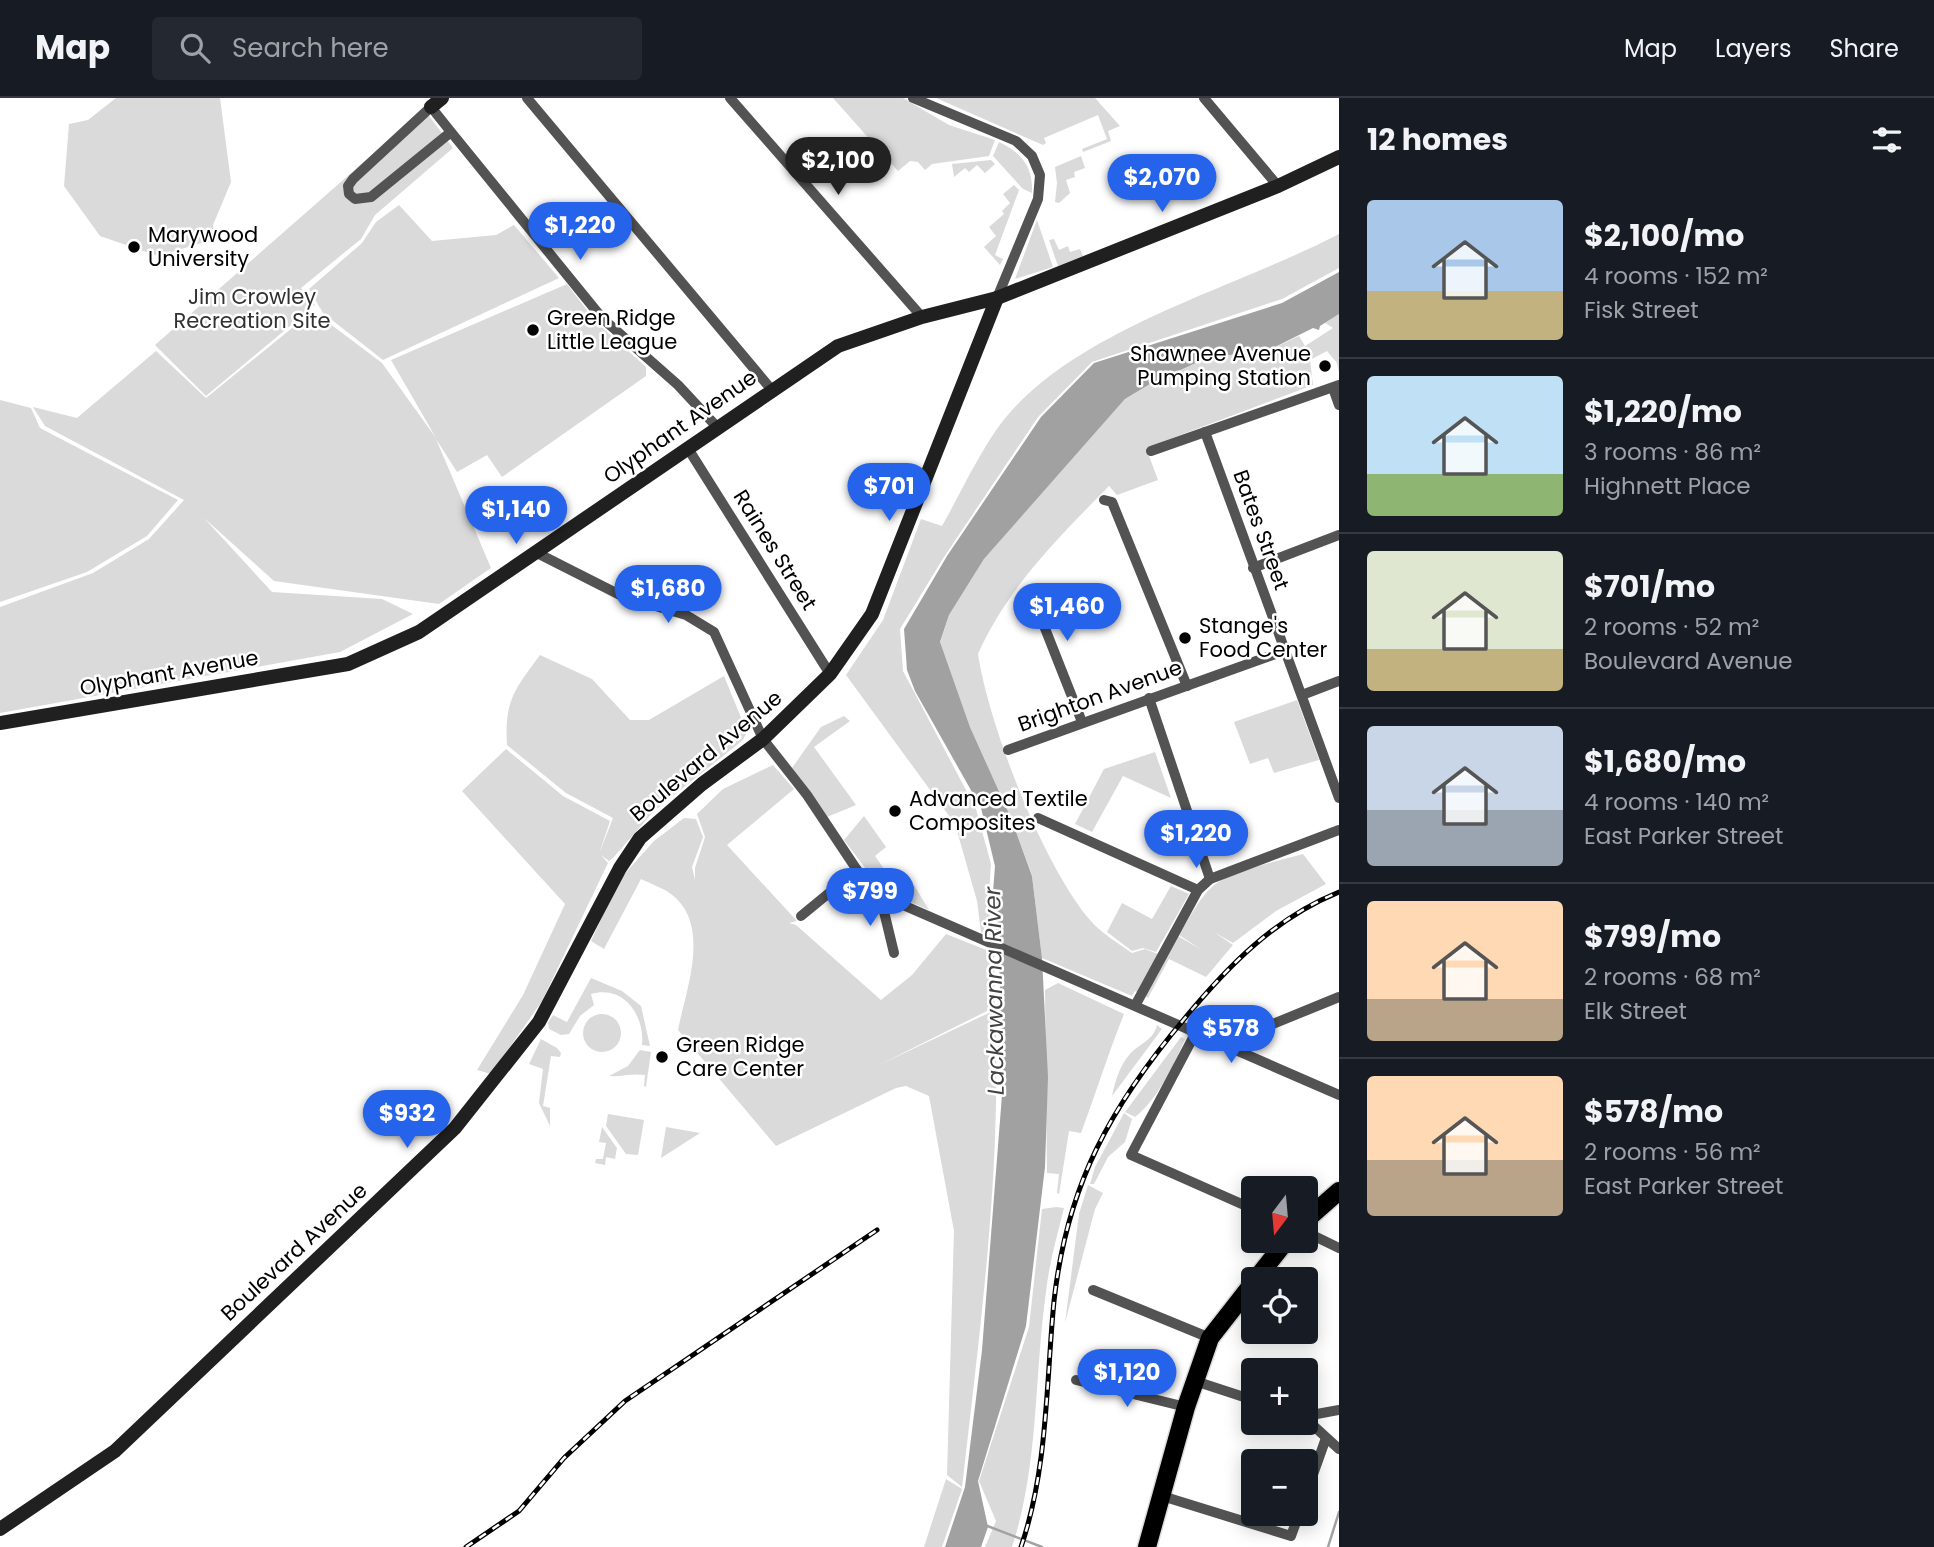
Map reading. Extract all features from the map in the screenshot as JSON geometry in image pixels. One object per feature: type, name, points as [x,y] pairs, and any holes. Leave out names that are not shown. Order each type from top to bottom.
[{"type":"main road","points":[[1318,1209],[1339,1191]]},
{"type":"main road","points":[[1265,1267],[1277,1253]]},
{"type":"main road","points":[[1147,1547],[1186,1407],[1210,1338],[1241,1298]]},
{"type":"street","points":[[527,98],[771,389]]},
{"type":"street","points":[[730,98],[922,317]]},
{"type":"street","points":[[913,98],[1016,141],[1032,156],[1040,176],[1038,199],[998,298]]},
{"type":"street","points":[[1204,98],[1278,186]]},
{"type":"street","points":[[1213,107],[1223,98]]},
{"type":"street","points":[[451,132],[371,197],[355,199],[349,194],[348,186],[354,179],[436,103],[451,132],[602,318],[678,385],[717,427]]},
{"type":"street","points":[[998,298],[1278,186],[1339,157]]},
{"type":"street","name":"Olyphant Avenue","points":[[0,723],[348,664],[419,632],[771,389],[838,346],[922,317],[998,298]]},
{"type":"street","name":"Boulevard Avenue","points":[[0,1529],[115,1451],[455,1128],[539,1022],[620,867],[640,838],[702,784],[764,739],[830,674],[872,614],[998,298]]},
{"type":"street","points":[[1151,452],[1336,386],[1339,405]]},
{"type":"street","name":"Bates Street","points":[[1205,432],[1339,798]]},
{"type":"street","name":"Raines Street","points":[[687,447],[830,674]]},
{"type":"street","points":[[1104,500],[1112,502],[1187,686]]},
{"type":"street","points":[[1253,568],[1339,535]]},
{"type":"street","points":[[537,553],[622,596],[686,615],[714,632],[764,739],[807,794],[857,870],[880,895],[959,931],[1136,1004],[1339,1095]]},
{"type":"street","points":[[1023,596],[1033,598],[1082,722]]},
{"type":"street","name":"Brighton Avenue","points":[[1008,750],[1284,650]]},
{"type":"street","points":[[1302,695],[1339,681]]},
{"type":"street","points":[[1149,698],[1210,879]]},
{"type":"street","points":[[1038,818],[1199,890]]},
{"type":"street","points":[[1136,1004],[1199,890],[1210,879],[1339,830]]},
{"type":"street","points":[[801,916],[857,870]]},
{"type":"street","points":[[880,895],[894,953]]},
{"type":"street","points":[[1229,1047],[1268,1026],[1339,997]]},
{"type":"street","points":[[1196,1032],[1131,1155],[1241,1204]]},
{"type":"street","points":[[1318,1238],[1339,1248]]},
{"type":"street","points":[[1093,1290],[1210,1338]]},
{"type":"street","points":[[1076,1380],[1186,1407]]},
{"type":"street","points":[[1195,1381],[1241,1396]]},
{"type":"street","points":[[1318,1414],[1339,1410]]},
{"type":"street","points":[[1318,1430],[1339,1450]]},
{"type":"street","points":[[1318,1460],[1326,1438]]},
{"type":"street","points":[[1162,1496],[1241,1520]]},
{"type":"street","points":[[1259,1526],[1291,1536],[1294,1526]]},
{"type":"green space","points":[[116,98],[220,98],[231,182],[213,225],[215,239],[158,256],[100,236],[64,186],[69,124],[88,120]]},
{"type":"green space","points":[[833,98],[903,98],[949,125],[995,140],[989,156],[932,164],[925,170],[918,162],[910,161],[898,171]]},
{"type":"green space","points":[[936,98],[1095,98],[1120,126],[1108,131],[1111,141],[1083,152],[1082,149],[1107,139],[1098,115],[1044,138],[1046,143],[1043,145]]},
{"type":"green space","name":"Jim Crowley Recreation Site","points":[[424,109],[453,148],[375,215],[361,239],[301,288],[315,305],[206,396],[155,345]]},
{"type":"green space","points":[[999,142],[1020,156],[1028,168],[1032,193],[1023,189],[993,156]]},
{"type":"green space","points":[[1081,156],[1085,168],[1074,172],[1075,177],[1066,180],[1070,193],[1059,203],[1055,202],[1055,167]]},
{"type":"green space","points":[[991,160],[995,164],[985,173],[977,165],[969,172],[965,168],[954,177],[952,164]]},
{"type":"green space","points":[[1014,185],[1019,190],[995,255],[1003,259],[1000,265],[984,247],[996,236],[989,227],[1004,214],[1002,211],[1010,203],[1003,194]]},
{"type":"green space","points":[[399,205],[432,241],[496,235],[514,225],[559,278],[383,360],[323,313],[309,289],[362,243],[376,222]]},
{"type":"green space","points":[[1037,220],[1053,267],[1015,279]]},
{"type":"green space","points":[[1339,234],[1339,268],[1282,299],[1092,362],[1038,417],[944,557],[900,629],[903,671],[976,809],[991,864],[988,907],[996,941],[981,932],[977,901],[955,824],[846,675],[883,620],[921,519],[942,526],[998,427],[1039,385],[1076,358],[1162,312]]},
{"type":"green space","points":[[1054,239],[1059,250],[1068,246],[1070,252],[1080,249],[1083,256],[1058,266],[1049,240]]},
{"type":"green space","points":[[567,284],[596,322],[646,367],[646,376],[502,477],[487,455],[457,472],[436,439],[491,568],[439,604],[274,581],[204,518],[272,592],[382,599],[413,614],[340,652],[0,713],[0,607],[93,573],[149,539],[184,500],[45,426],[33,407],[77,418],[156,351],[206,398],[313,311],[382,363],[436,438],[391,360]]},
{"type":"green space","points":[[1339,314],[1339,372],[1337,363],[1327,351],[1310,360],[1313,385],[1146,448],[1158,480],[1117,495],[1109,486],[1053,544],[1019,585],[978,654],[984,684],[1006,755],[1020,793],[1054,865],[1090,920],[1104,934],[1132,953],[1145,949],[1166,957],[1178,936],[1202,950],[1179,935],[1214,885],[1244,870],[1303,854],[1326,884],[1276,911],[1233,943],[1214,932],[1233,945],[1206,977],[1169,959],[1148,998],[1135,991],[1132,996],[1042,958],[1032,875],[1011,818],[970,727],[940,643],[949,615],[984,559],[1125,399],[1150,384],[1211,356],[1263,353],[1299,336],[1305,346],[1333,328],[1325,323]]},
{"type":"green space","points":[[0,400],[31,408],[40,428],[178,500],[147,536],[87,572],[0,602]]},
{"type":"green space","points":[[540,655],[592,679],[630,720],[649,720],[724,676],[747,732],[743,740],[654,811],[613,858],[609,861],[601,855],[608,863],[542,1001],[491,1074],[477,1070],[523,995],[565,904],[462,791],[506,749],[563,796],[610,821],[599,854],[613,818],[566,793],[507,745],[507,717],[513,696]]},
{"type":"green space","points":[[1297,700],[1319,760],[1274,773],[1268,758],[1250,764],[1234,722]]},
{"type":"green space","points":[[844,716],[850,721],[814,747],[856,805],[827,817],[792,768],[821,727]]},
{"type":"green space","points":[[1155,752],[1171,798],[1123,776],[1092,832],[1075,824],[1104,769]]},
{"type":"green space","points":[[773,765],[794,789],[727,845],[797,921],[789,923],[796,925],[881,1000],[912,975],[946,934],[994,953],[995,1007],[879,1065],[995,1010],[995,1129],[988,1249],[962,1487],[947,1475],[954,1231],[929,1096],[906,1086],[896,1088],[776,1146],[678,1030],[693,958],[691,923],[683,907],[668,892],[641,879],[604,949],[591,941],[620,879],[654,841],[684,818],[696,819],[703,837],[692,867],[695,880],[695,868],[705,837],[697,814],[723,789]]},
{"type":"green space","points":[[864,816],[886,847],[875,856],[901,893],[914,885],[929,910],[882,890],[844,840]]},
{"type":"green space","points":[[1171,886],[1189,894],[1156,952],[1143,948],[1132,951],[1107,932],[1122,903],[1152,919]]},
{"type":"green space","points":[[591,978],[622,991],[641,1006],[650,1046],[642,1045],[640,1023],[630,1005],[622,998],[603,992],[591,994],[594,1005],[580,1016],[569,1034],[561,1035],[549,1029],[548,1023],[553,1015],[567,1022]]},
{"type":"green space","points":[[1058,983],[1124,1014],[1081,1133],[1069,1131],[1059,1194],[1059,1174],[1047,1173],[1045,990]]},
{"type":"green space","points":[[602,1014],[615,1020],[621,1033],[615,1046],[602,1052],[589,1046],[583,1033],[589,1020]]},
{"type":"green space","points":[[1157,1025],[1162,1029],[1112,1096],[1123,1063],[1150,1038]]},
{"type":"green space","points":[[1181,1037],[1185,1039],[1176,1060],[1151,1101],[1135,1117],[1125,1112]]},
{"type":"green space","points":[[541,1039],[561,1053],[560,1057],[551,1056],[543,1106],[550,1108],[550,1126],[539,1103],[543,1069],[529,1064]]},
{"type":"green space","points":[[640,1050],[651,1052],[646,1087],[645,1075],[609,1076],[628,1066]]},
{"type":"green space","points":[[1124,1113],[1132,1119],[1125,1142],[1108,1157],[1094,1184],[1090,1184],[1095,1167]]},
{"type":"green space","points":[[608,1114],[644,1120],[638,1155],[626,1154],[606,1126]]},
{"type":"green space","points":[[602,1127],[617,1148],[615,1159],[606,1157],[605,1165],[595,1163],[596,1159],[603,1159],[606,1143],[599,1142]]},
{"type":"green space","points":[[666,1127],[700,1133],[661,1158]]},
{"type":"green space","points":[[1088,1185],[1103,1193],[1095,1209],[1065,1323],[1079,1214]]},
{"type":"green space","points":[[1064,1208],[1047,1282],[1031,1453],[1021,1516],[1012,1547],[985,1547],[996,1521],[979,1481],[1029,1327],[1042,1209]]},
{"type":"green space","points":[[946,1479],[962,1489],[942,1547],[924,1547]]},
{"type":"shaded area","points":[[1339,272],[1339,314],[1320,326],[1319,330],[1313,328],[1263,353],[1211,356],[1150,384],[1125,399],[984,559],[949,615],[940,642],[970,727],[1011,818],[1032,876],[1042,958],[1048,1077],[1045,1167],[1026,1326],[978,1481],[988,1527],[981,1547],[945,1547],[965,1487],[982,1350],[1002,1095],[999,948],[992,905],[995,866],[981,808],[915,691],[907,670],[904,629],[947,556],[1041,417],[1094,363],[1282,303]]},
{"type":"waterway","points":[[1328,1547],[1339,1512]]},
{"type":"waterway","points":[[985,1525],[1042,1547]]},
{"type":"railway","points":[[1021,1547],[1030,1517],[1041,1456],[1060,1259],[1082,1183],[1097,1149],[1114,1115],[1135,1083],[1185,1018],[1219,980],[1274,929],[1294,915],[1339,892]]},
{"type":"railway","points":[[466,1547],[519,1511],[564,1458],[625,1401],[877,1230]]},
{"type":"place","name":"Marywood University","points":[[134,247]]},
{"type":"place","name":"Green Ridge Little League","points":[[533,330]]},
{"type":"place","name":"Shawnee Avenue Pumping Station","points":[[1325,366]]},
{"type":"place","name":"Stange's Food Center","points":[[1185,638]]},
{"type":"place","name":"Advanced Textile Composites","points":[[895,811]]},
{"type":"place","name":"Green Ridge Care Center","points":[[662,1057]]},
{"type":"water label","name":"Lackawanna River","points":[[994,991]]}]
